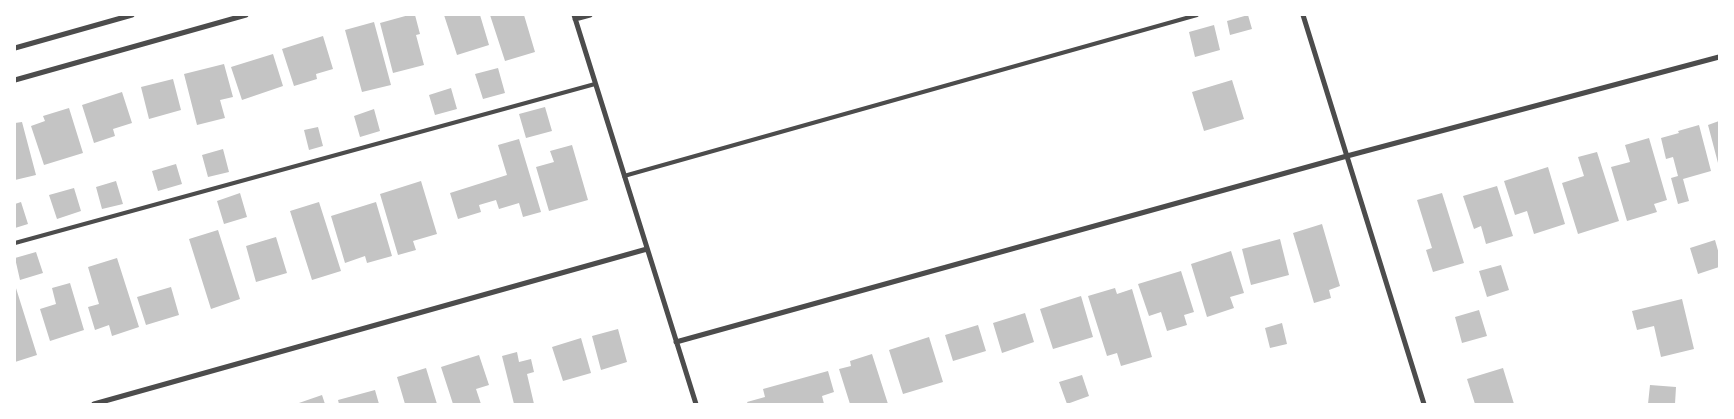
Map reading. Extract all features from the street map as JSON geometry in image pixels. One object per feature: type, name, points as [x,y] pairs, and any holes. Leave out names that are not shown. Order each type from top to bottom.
[{"type":"street","points":[[15,48],[132,15]]},
{"type":"street","points":[[15,80],[246,15]]},
{"type":"street","points":[[590,15],[574,17],[696,404]]},
{"type":"street","points":[[1303,15],[1424,404]]},
{"type":"street","points":[[676,342],[1347,156],[1719,57]]},
{"type":"street","points":[[94,404],[647,249]]},
{"type":"lane","points":[[624,176],[1197,15]]},
{"type":"lane","points":[[15,243],[595,84]]},
{"type":"building","points":[[415,15],[420,34],[416,35],[424,65],[393,73],[380,23]]},
{"type":"building","points":[[444,15],[480,15],[489,45],[457,55]]},
{"type":"building","points":[[490,15],[524,15],[535,52],[505,61]]},
{"type":"building","points":[[1248,15],[1252,29],[1230,35],[1227,21]]},
{"type":"building","points":[[374,22],[391,85],[362,92],[345,30]]},
{"type":"building","points":[[1214,25],[1220,50],[1195,57],[1189,32]]},
{"type":"building","points":[[323,36],[333,69],[316,74],[317,79],[294,86],[282,49]]},
{"type":"building","points":[[273,54],[283,86],[242,100],[231,67]]},
{"type":"building","points":[[224,64],[233,97],[220,100],[225,118],[197,125],[184,74]]},
{"type":"building","points":[[498,68],[505,93],[483,99],[475,74]]},
{"type":"building","points":[[173,79],[181,110],[149,119],[141,87]]},
{"type":"building","points":[[1232,80],[1244,119],[1204,131],[1192,92]]},
{"type":"building","points":[[451,88],[457,109],[435,115],[429,95]]},
{"type":"building","points":[[122,92],[132,123],[113,129],[115,136],[94,143],[82,105]]},
{"type":"building","points":[[545,107],[552,131],[526,138],[519,114]]},
{"type":"building","points":[[69,108],[83,153],[44,165],[31,126],[45,121],[43,116]]},
{"type":"building","points":[[374,109],[380,131],[360,137],[354,116]]},
{"type":"building","points":[[1719,121],[1719,163],[1718,163],[1708,125]]},
{"type":"building","points":[[22,122],[36,175],[15,180],[15,123]]},
{"type":"building","points":[[1699,125],[1711,171],[1683,179],[1689,201],[1678,204],[1671,178],[1678,176],[1673,157],[1666,159],[1661,138]]},
{"type":"building","points":[[318,127],[323,146],[309,150],[304,130]]},
{"type":"building","points":[[1649,138],[1667,200],[1654,204],[1657,212],[1627,221],[1611,167],[1630,162],[1625,145]]},
{"type":"building","points":[[519,139],[541,212],[523,217],[519,203],[499,209],[496,200],[479,205],[481,212],[458,219],[450,193],[507,175],[498,145]]},
{"type":"building","points":[[572,145],[588,200],[549,211],[536,167],[554,162],[550,151]]},
{"type":"building","points":[[223,149],[229,172],[208,177],[202,155]]},
{"type":"building","points":[[1597,152],[1619,221],[1578,234],[1562,183],[1584,176],[1578,157]]},
{"type":"building","points":[[176,164],[182,184],[158,191],[152,171]]},
{"type":"building","points":[[1548,167],[1565,224],[1534,234],[1527,211],[1515,215],[1504,181]]},
{"type":"building","points":[[116,181],[123,204],[102,209],[96,187]]},
{"type":"building","points":[[421,181],[437,234],[413,241],[416,250],[398,255],[380,194]]},
{"type":"building","points":[[1497,186],[1513,236],[1486,244],[1481,226],[1474,229],[1463,196]]},
{"type":"building","points":[[74,188],[81,211],[57,219],[49,195]]},
{"type":"building","points":[[240,193],[247,217],[224,224],[217,201]]},
{"type":"building","points":[[1442,193],[1464,263],[1433,272],[1426,250],[1432,248],[1417,200]]},
{"type":"building","points":[[21,202],[28,224],[15,228],[15,204]]},
{"type":"building","points":[[319,202],[341,271],[312,280],[290,211]]},
{"type":"building","points":[[376,202],[392,256],[367,263],[365,256],[345,263],[331,216]]},
{"type":"building","points":[[1322,224],[1340,286],[1329,290],[1331,298],[1314,303],[1293,233]]},
{"type":"building","points":[[218,230],[240,299],[211,309],[189,239]]},
{"type":"building","points":[[276,237],[287,273],[256,282],[246,246]]},
{"type":"building","points":[[1280,239],[1289,275],[1251,285],[1242,249]]},
{"type":"building","points":[[1715,240],[1719,254],[1719,267],[1698,274],[1690,248]]},
{"type":"building","points":[[1231,251],[1244,293],[1230,297],[1234,308],[1207,317],[1191,264]]},
{"type":"building","points":[[36,252],[43,273],[20,280],[15,258]]},
{"type":"building","points":[[117,258],[139,327],[112,336],[109,325],[95,330],[88,307],[99,304],[88,267]]},
{"type":"building","points":[[1501,265],[1509,290],[1487,297],[1479,271]]},
{"type":"building","points":[[1181,271],[1194,312],[1184,315],[1187,325],[1167,331],[1161,312],[1149,316],[1138,284]]},
{"type":"building","points":[[70,283],[84,330],[50,341],[40,309],[56,304],[52,288]]},
{"type":"building","points":[[15,285],[37,355],[15,362]]},
{"type":"building","points":[[171,287],[179,315],[146,325],[137,297]]},
{"type":"building","points":[[1115,288],[1117,294],[1132,289],[1152,357],[1121,366],[1117,353],[1107,356],[1088,296]]},
{"type":"building","points":[[1081,296],[1093,337],[1053,349],[1040,309]]},
{"type":"building","points":[[1682,299],[1694,349],[1661,357],[1654,326],[1637,330],[1632,311]]},
{"type":"building","points":[[1479,310],[1487,336],[1462,343],[1455,317]]},
{"type":"building","points":[[1025,313],[1034,342],[1002,353],[993,323]]},
{"type":"building","points":[[1282,323],[1287,344],[1270,348],[1265,328]]},
{"type":"building","points":[[978,325],[986,351],[953,361],[945,335]]},
{"type":"building","points":[[618,329],[627,362],[601,370],[592,336]]},
{"type":"building","points":[[929,337],[943,382],[903,394],[889,350]]},
{"type":"building","points":[[581,338],[591,373],[563,381],[552,347]]},
{"type":"building","points":[[517,352],[519,362],[531,359],[534,372],[527,374],[534,404],[514,404],[502,356]]},
{"type":"building","points":[[872,354],[888,404],[850,404],[839,369],[851,366],[850,361]]},
{"type":"building","points":[[479,355],[489,385],[476,389],[481,404],[453,404],[441,367]]},
{"type":"building","points":[[426,368],[437,404],[405,404],[397,377]]},
{"type":"building","points":[[1503,368],[1514,404],[1475,404],[1467,379]]},
{"type":"building","points":[[828,371],[834,392],[822,396],[824,404],[748,404],[747,402],[765,397],[763,389]]},
{"type":"building","points":[[1082,375],[1089,396],[1067,404],[1059,382]]},
{"type":"building","points":[[1650,385],[1676,387],[1675,404],[1648,404]]},
{"type":"building","points":[[375,390],[379,404],[339,404],[338,400]]},
{"type":"building","points":[[322,395],[325,404],[296,404]]}]
